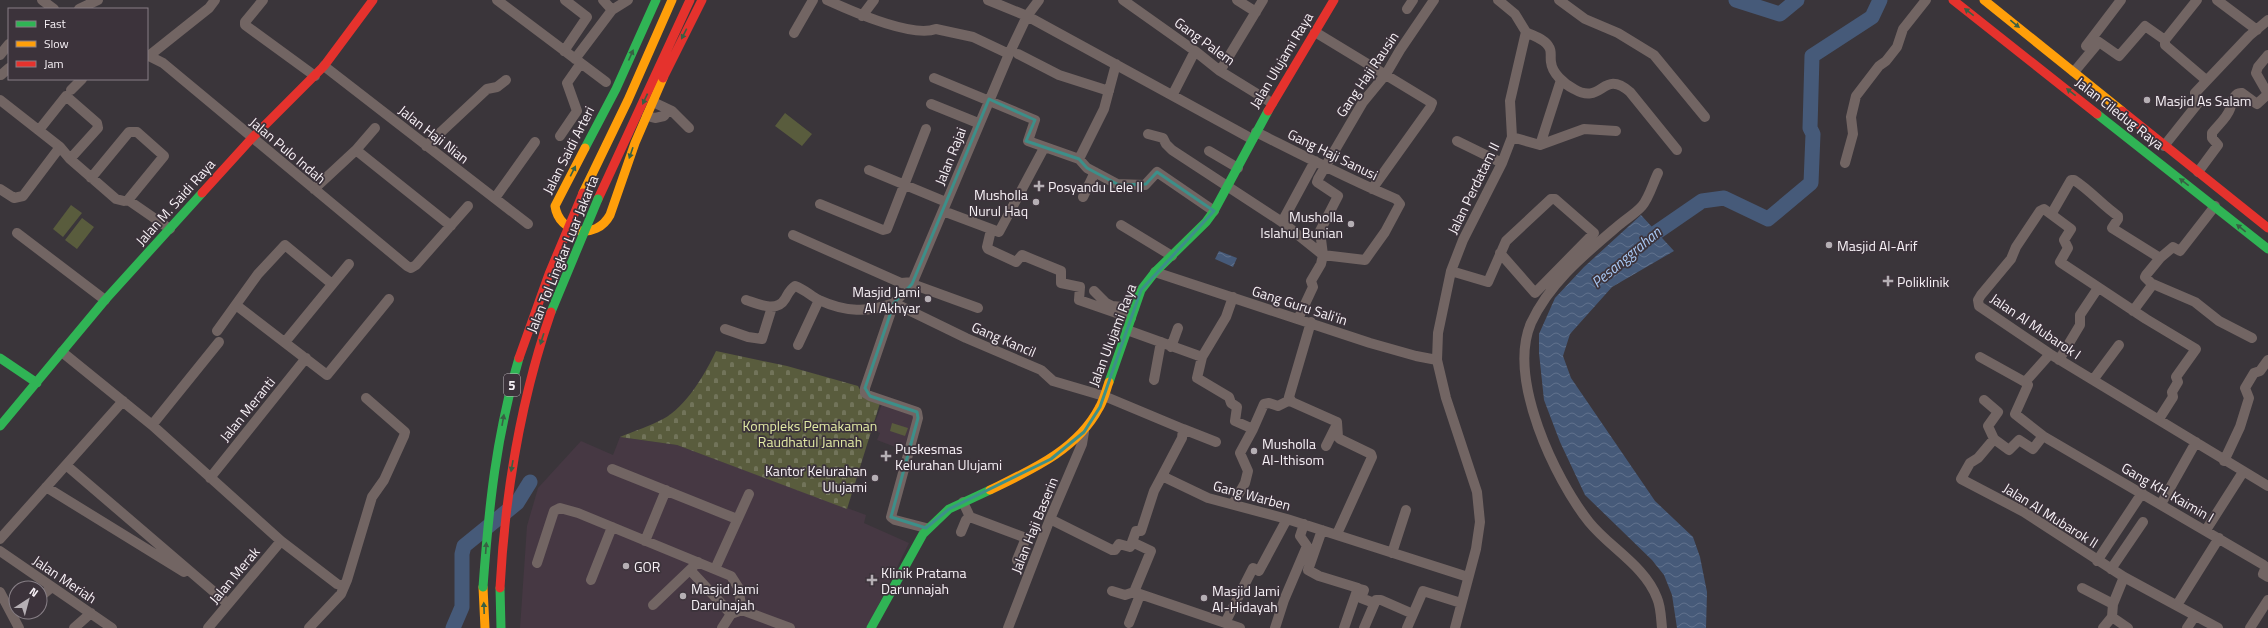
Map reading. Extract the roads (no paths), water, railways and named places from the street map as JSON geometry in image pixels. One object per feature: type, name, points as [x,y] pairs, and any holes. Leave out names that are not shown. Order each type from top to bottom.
[{"type":"main road","name":"Jalan M. Saidi Raya","points":[[0,426],[105,300],[252,138],[296,91],[315,76],[324,66],[373,0]]},
{"type":"main road","name":"Jalan Saidi Arteri","points":[[656,0],[616,89],[555,206],[555,213],[559,219],[569,227],[593,231],[606,223],[633,146],[683,37],[702,0]]},
{"type":"main road","name":"Jalan Tol Lingkar Luar Jakarta","points":[[485,628],[483,587],[492,479],[504,413],[535,307],[551,262],[628,100],[672,0]]},
{"type":"main road","name":"Jalan Tol Lingkar Luar Jakarta","points":[[501,628],[500,588],[503,530],[520,418],[552,310],[598,199],[690,0]]},
{"type":"main road","name":"Jalan Ulujami Raya","points":[[871,628],[890,597],[916,543],[926,528],[936,517],[1051,458],[1069,446],[1084,432],[1097,414],[1141,290],[1155,272],[1206,222],[1214,211],[1229,186],[1272,103],[1334,0]]},
{"type":"main road","name":"Jalan Ciledug Raya","points":[[1953,0],[2268,249]]},
{"type":"main road","name":"Jalan Ciledug Raya","points":[[1984,0],[2268,228]]},
{"type":"main road","points":[[2088,106],[2099,93]]},
{"type":"main road","points":[[2215,206],[2224,193]]},
{"type":"main road","points":[[0,358],[37,383]]},
{"type":"street","points":[[42,0],[53,8]]},
{"type":"street","points":[[81,8],[98,0]]},
{"type":"street","points":[[149,55],[209,8],[215,0]]},
{"type":"street","points":[[262,0],[245,22],[245,25],[315,76]]},
{"type":"street","points":[[564,51],[587,17],[565,0]]},
{"type":"street","points":[[603,0],[612,10]]},
{"type":"street","points":[[560,136],[577,111],[567,83],[578,61],[612,10],[628,0]]},
{"type":"street","points":[[794,33],[813,0]]},
{"type":"street","points":[[827,0],[862,16],[923,31],[940,31],[973,37],[1059,75],[1109,91]]},
{"type":"street","points":[[862,16],[874,0]]},
{"type":"street","points":[[988,0],[1027,16],[1254,136]]},
{"type":"street","name":"Jalan Rajai","points":[[894,304],[912,283],[978,123],[1013,54],[1027,16],[1039,0]]},
{"type":"street","name":"Gang Palem","points":[[1123,0],[1195,50],[1220,71],[1272,103]]},
{"type":"street","points":[[1237,0],[1256,12]]},
{"type":"street","points":[[1220,71],[1263,0]]},
{"type":"street","points":[[1407,9],[1414,0]]},
{"type":"street","name":"Gang Haji Rausin","points":[[1323,255],[1320,232],[1338,196],[1317,182],[1363,102],[1386,74],[1400,50],[1434,0]]},
{"type":"street","points":[[1498,0],[1515,14],[1526,32],[1549,46],[1553,69],[1561,80],[1572,89],[1585,95],[1595,94],[1609,84],[1616,82],[1623,85],[1677,150]]},
{"type":"street","points":[[1559,0],[1585,19],[1618,33],[1654,55],[1705,117]]},
{"type":"street","points":[[1845,163],[1853,134],[1851,117],[1856,96],[1879,66],[1886,61],[1897,47],[1904,29],[1926,0]]},
{"type":"street","points":[[1995,8],[2002,0]]},
{"type":"street","points":[[2071,70],[2096,40],[2121,0]]},
{"type":"street","points":[[2165,40],[2197,0]]},
{"type":"street","points":[[2217,0],[2257,30]]},
{"type":"street","points":[[501,1],[606,82]]},
{"type":"street","points":[[2164,146],[2199,102],[2195,93],[2206,80],[2214,75],[2234,52],[2268,20]]},
{"type":"street","points":[[2096,40],[2119,56],[2146,26],[2165,40],[2165,45],[2206,80]]},
{"type":"street","points":[[1315,32],[1432,103],[1430,108],[1372,189]]},
{"type":"street","name":"Jalan Perdatam II","points":[[1455,628],[1476,549],[1480,522],[1476,492],[1446,398],[1437,360],[1438,333],[1451,271],[1463,240],[1502,163],[1512,137],[1510,101],[1526,32]]},
{"type":"street","points":[[0,55],[8,45]]},
{"type":"street","points":[[1173,94],[1195,50]]},
{"type":"street","name":"Jalan Pulo Indah","points":[[149,55],[163,63],[411,268],[416,266],[451,226]]},
{"type":"street","points":[[2198,172],[2218,145],[2212,138],[2212,133],[2230,109],[2231,102],[2237,94],[2242,93],[2257,104],[2268,94],[2256,73],[2258,67],[2268,55]]},
{"type":"street","points":[[1079,160],[1098,122],[1109,91],[1116,64]]},
{"type":"street","name":"Jalan Haji Nian","points":[[324,66],[528,224]]},
{"type":"street","points":[[1,75],[8,69]]},
{"type":"street","points":[[934,78],[1035,120],[1027,139],[1044,148],[1079,160],[1117,184],[1130,186],[1145,185],[1157,172],[1214,211]]},
{"type":"street","points":[[40,130],[68,93],[81,80]]},
{"type":"street","points":[[426,146],[487,89],[498,87],[506,80]]},
{"type":"street","points":[[1540,145],[1561,80]]},
{"type":"street","points":[[68,93],[99,126],[70,159]]},
{"type":"street","points":[[0,100],[60,147],[70,159],[91,178],[116,199],[124,202],[128,200],[164,156],[137,132],[129,132],[91,178]]},
{"type":"street","points":[[653,102],[668,110],[689,128]]},
{"type":"street","points":[[931,104],[978,123]]},
{"type":"street","points":[[647,116],[654,118],[664,116],[668,110]]},
{"type":"street","points":[[314,189],[356,150],[375,128]]},
{"type":"street","points":[[820,204],[882,230],[887,229],[926,129]]},
{"type":"street","points":[[1512,137],[1540,145],[1584,129],[1616,131]]},
{"type":"street","points":[[1148,134],[1163,138],[1172,150],[1282,222],[1323,255],[1321,264],[1310,281],[1313,287],[1298,318]]},
{"type":"street","name":"Gang Haji Sanusi","points":[[1254,136],[1326,166],[1399,202],[1400,204],[1385,232],[1365,260],[1323,255]]},
{"type":"street","points":[[1457,141],[1502,163]]},
{"type":"street","points":[[495,198],[535,142]]},
{"type":"street","points":[[0,189],[14,198],[23,196],[60,147]]},
{"type":"street","points":[[869,170],[905,185],[991,230],[999,232],[1002,229],[1044,148]]},
{"type":"street","points":[[356,150],[451,226],[468,206]]},
{"type":"street","points":[[1208,151],[1238,168]]},
{"type":"street","points":[[1282,222],[1315,161]]},
{"type":"street","points":[[1083,197],[1096,172]]},
{"type":"street","points":[[1658,173],[1643,205],[1568,271],[1543,299],[1531,325],[1525,345],[1526,378],[1536,418],[1551,459],[1570,497],[1591,524],[1651,585],[1658,600],[1662,628]]},
{"type":"street","points":[[2159,419],[2173,396],[2172,392],[2178,382],[2176,377],[2196,349],[2098,288],[2060,262],[2068,248],[2064,240],[2071,229],[2052,213],[2071,180],[2074,180],[2095,195],[2103,206],[2118,216],[2112,228],[2160,258]]},
{"type":"street","points":[[1451,271],[1488,282],[1500,252],[1506,241],[1551,199],[1594,233],[1535,293],[1500,252]]},
{"type":"street","points":[[128,200],[170,229]]},
{"type":"street","points":[[2215,206],[2180,251],[2173,247],[2160,258],[2145,277],[2152,284],[2179,294],[2195,302],[2219,321],[2252,338]]},
{"type":"street","name":"Jalan Al Mubarok I","points":[[2052,213],[2044,209],[2040,211],[2016,246],[2011,259],[1978,300],[1979,306],[1990,315],[2054,357],[2159,419],[2224,461],[2268,486]]},
{"type":"street","points":[[1121,225],[1172,256]]},
{"type":"street","points":[[991,230],[986,247],[988,249],[1016,262],[1022,255],[1062,271],[1061,283],[1080,287],[1080,300],[1133,313]]},
{"type":"street","points":[[17,232],[105,300]]},
{"type":"street","points":[[793,235],[901,283],[912,283],[978,308]]},
{"type":"street","points":[[217,331],[258,274],[285,245],[332,284]]},
{"type":"street","points":[[285,342],[348,264]]},
{"type":"street","name":"Gang Guru Sali'in","points":[[1155,272],[1378,345],[1437,360]]},
{"type":"street","points":[[2134,311],[2152,284]]},
{"type":"street","points":[[746,300],[772,307],[783,302],[791,289],[795,286],[819,300],[838,307],[876,310],[894,304]]},
{"type":"street","points":[[1980,357],[2025,382],[2054,357],[2080,325],[2080,316],[2098,288]]},
{"type":"street","points":[[1094,291],[1106,303],[1133,313]]},
{"type":"street","points":[[1233,297],[1226,317],[1202,357],[1198,378],[1229,397],[1231,403],[1237,407],[1235,420],[1253,429]]},
{"type":"street","points":[[236,305],[326,375],[389,299]]},
{"type":"street","points":[[798,345],[819,300]]},
{"type":"street","points":[[894,304],[865,388],[865,393],[917,412],[918,418],[891,511],[891,517],[895,520],[926,528]]},
{"type":"street","name":"Gang Kancil","points":[[894,304],[966,338],[1041,370],[1051,380],[1104,396]]},
{"type":"street","points":[[725,329],[752,338],[762,339],[772,307]]},
{"type":"street","points":[[1290,400],[1289,393],[1311,322]]},
{"type":"street","points":[[1171,347],[1178,328]]},
{"type":"street","points":[[1127,330],[1202,357]]},
{"type":"street","points":[[152,425],[219,342]]},
{"type":"street","points":[[1154,380],[1161,342]]},
{"type":"street","points":[[2093,380],[2119,345]]},
{"type":"street","points":[[62,352],[152,425],[282,541],[336,584],[343,586]]},
{"type":"street","name":"Jalan Meranti","points":[[210,478],[306,358]]},
{"type":"street","points":[[2224,461],[2240,426],[2249,398],[2245,388],[2254,373],[2260,371],[2268,360]]},
{"type":"street","name":"Gang KH. Kaimin I","points":[[2025,382],[2028,385],[2015,414],[2043,436],[2264,565],[2266,567],[2263,574],[2268,577]]},
{"type":"street","points":[[1104,396],[1216,442]]},
{"type":"street","points":[[309,628],[341,594],[343,586],[347,580],[372,496],[384,480],[405,432],[366,398]]},
{"type":"street","points":[[1290,400],[1337,422]]},
{"type":"street","points":[[1233,504],[1245,482],[1248,471],[1240,454],[1241,450],[1253,429],[1264,404],[1269,403],[1278,406],[1290,400]]},
{"type":"street","points":[[1984,400],[1998,412],[1988,426],[1994,439],[2008,450],[2019,440],[2033,449],[2043,436]]},
{"type":"street","points":[[0,539],[123,401]]},
{"type":"street","points":[[1326,446],[1337,422]]},
{"type":"street","points":[[1337,422],[1338,437],[1371,454],[1372,457],[1337,534]]},
{"type":"street","points":[[1050,519],[1112,550],[1115,550],[1119,544],[1130,547],[1133,544],[1136,532],[1141,532],[1154,491],[1182,438],[1183,429]]},
{"type":"street","name":"Jalan Haji Baserin","points":[[1008,628],[1050,519],[1082,444],[1084,432]]},
{"type":"street","name":"Jalan Al Mubarok II","points":[[1994,439],[1978,458],[1970,463],[1962,479],[2024,512],[2124,578],[2218,628]]},
{"type":"street","points":[[2161,504],[2196,442]]},
{"type":"street","points":[[66,464],[227,603]]},
{"type":"street","points":[[612,469],[738,519]]},
{"type":"street","points":[[2206,530],[2243,472]]},
{"type":"street","name":"Gang Warben","points":[[1162,476],[1208,498],[1337,534],[1468,577]]},
{"type":"street","points":[[46,487],[179,570],[199,579]]},
{"type":"street","points":[[646,541],[666,490]]},
{"type":"street","points":[[2097,561],[2142,493]]},
{"type":"street","points":[[715,569],[749,494]]},
{"type":"street","points":[[963,502],[970,516],[1026,538],[1017,560]]},
{"type":"street","points":[[537,563],[556,508],[578,513],[715,569],[736,581],[742,610]]},
{"type":"street","points":[[1392,553],[1406,510]]},
{"type":"street","points":[[961,532],[966,520],[970,516]]},
{"type":"street","points":[[1225,623],[1253,568],[1259,571],[1264,564],[1287,519]]},
{"type":"street","points":[[2111,569],[2143,522]]},
{"type":"street","points":[[1275,628],[1284,600],[1307,546],[1300,536],[1304,524]]},
{"type":"street","points":[[591,580],[612,527]]},
{"type":"street","points":[[1322,530],[1308,570],[1319,576],[1364,590],[1361,598],[1374,603]]},
{"type":"street","points":[[2177,605],[2219,538]]},
{"type":"street","name":"Jalan Merak","points":[[208,628],[227,603],[282,541]]},
{"type":"street","points":[[1129,623],[1137,593],[1151,552],[1150,550],[1133,544]]},
{"type":"street","name":"Jalan Meriah","points":[[1,552],[112,628]]},
{"type":"street","points":[[653,605],[698,562]]},
{"type":"street","points":[[690,570],[731,614]]},
{"type":"street","points":[[2103,628],[2112,617],[2113,604],[2124,578]]},
{"type":"street","points":[[48,590],[52,587]]},
{"type":"street","points":[[1344,628],[1358,588]]},
{"type":"street","points":[[2082,588],[2113,604]]},
{"type":"street","points":[[1112,591],[1125,595],[1137,593],[1240,628]]},
{"type":"street","points":[[0,592],[8,603]]},
{"type":"street","points":[[1407,628],[1423,592],[1461,603]]},
{"type":"street","points":[[1364,628],[1376,600],[1381,600],[1413,614]]},
{"type":"street","points":[[2250,628],[2268,600]]},
{"type":"street","points":[[722,628],[731,614],[742,610],[790,628]]},
{"type":"street","points":[[74,628],[90,613]]},
{"type":"street","points":[[2187,628],[2195,616]]},
{"type":"street","points":[[2112,617],[2128,628]]},
{"type":"water","points":[[1641,215],[1674,251],[1612,287],[1570,334],[1563,356],[1571,378],[1655,501],[1693,537],[1700,557],[1707,592],[1706,628],[1677,628],[1672,595],[1664,575],[1652,560],[1585,495],[1560,442],[1544,400],[1539,353],[1539,334],[1555,298],[1584,267]]},
{"type":"water","points":[[1219,251],[1237,258],[1233,267],[1215,259]]},
{"type":"waterway","name":"Pesanggrahan","points":[[1736,0],[1780,14],[1797,0]]},
{"type":"waterway","name":"Pesanggrahan","points":[[1641,243],[1702,201],[1724,198],[1768,219],[1811,183],[1813,134],[1810,128],[1812,56],[1872,17],[1880,0]]},
{"type":"waterway","points":[[453,628],[462,607],[462,554],[464,546],[517,503],[530,482]]},
{"type":"place","name":"Masjid As Salam","points":[[2147,100]]},
{"type":"place","name":"Posyandu Lele II","points":[[1039,186]]},
{"type":"place","name":"Musholla Nurul Haq","points":[[1036,202]]},
{"type":"place","name":"Musholla Islahul Bunian","points":[[1351,224]]},
{"type":"place","name":"Masjid Al-Arif","points":[[1829,245]]},
{"type":"place","name":"Poliklinik","points":[[1888,281]]},
{"type":"place","name":"Masjid Jami Al Akhyar","points":[[928,299]]},
{"type":"place","name":"Musholla Al-Ithisom","points":[[1254,451]]},
{"type":"place","name":"Puskesmas Kelurahan Ulujami","points":[[886,456]]},
{"type":"place","name":"Kantor Kelurahan Ulujami","points":[[875,478]]},
{"type":"place","name":"GOR","points":[[626,566]]},
{"type":"place","name":"Klinik Pratama Darunnajah","points":[[872,580]]},
{"type":"place","name":"Masjid Jami Darulnajah","points":[[683,596]]},
{"type":"place","name":"Masjid Jami Al-Hidayah","points":[[1204,598]]},
{"type":"park label","name":"Kompleks Pemakaman Raudhatul Jannah","points":[[810,434]]}]
